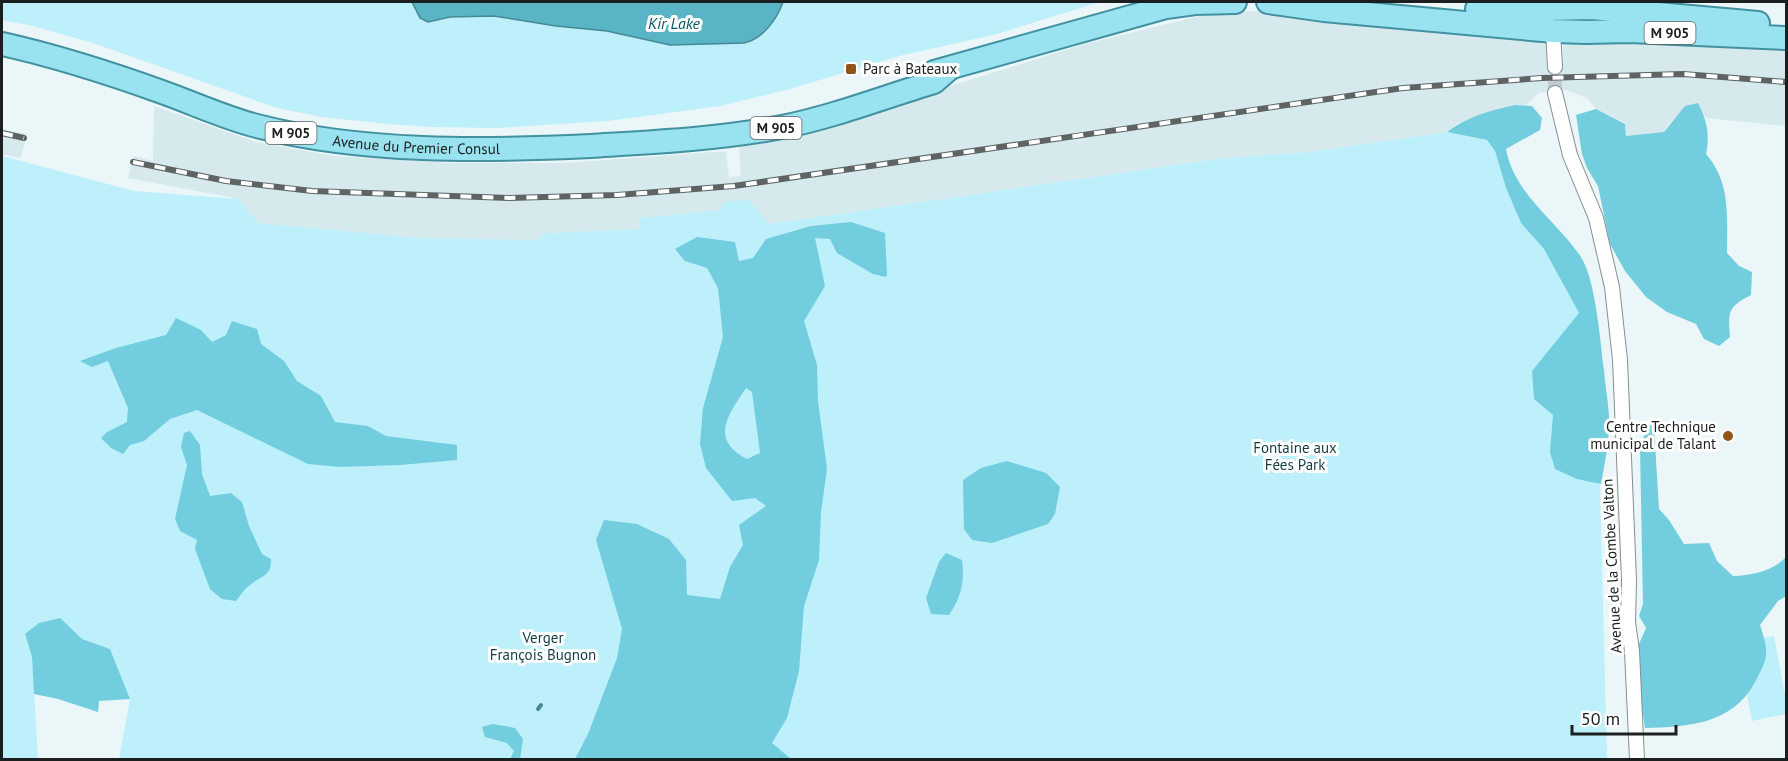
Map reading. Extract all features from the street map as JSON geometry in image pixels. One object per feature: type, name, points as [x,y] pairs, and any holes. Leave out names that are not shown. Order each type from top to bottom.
[{"type":"main road","name":"Avenue du Premier Consul","points":[[593,146],[648,135],[755,121],[1166,7],[1196,3],[1235,2]]},
{"type":"main road","name":"M 905","points":[[1250,2],[1274,2]]},
{"type":"main road","name":"M 905","points":[[1268,2],[1324,10],[1553,31],[1630,31],[1786,38]]},
{"type":"main road","name":"M 905","points":[[1388,2],[1499,10],[1538,4],[1786,26]]},
{"type":"main road","name":"M 905","points":[[1476,23],[1519,19],[1538,4]]},
{"type":"main road","points":[[1538,4],[1553,31]]},
{"type":"main road","name":"M 905","points":[[1553,31],[1567,25],[1590,23],[1693,27],[1747,22]]},
{"type":"main road","name":"Avenue du Premier Consul","points":[[2,44],[54,55],[255,126],[319,139],[465,149],[537,149],[649,144],[784,127],[933,82],[949,69]]},
{"type":"main road","name":"Avenue du Premier Consul","points":[[828,114],[834,108],[902,86],[915,75]]},
{"type":"street","points":[[1553,31],[1555,66]]},
{"type":"street","name":"Avenue de la Combe Valton","points":[[1555,93],[1570,155],[1596,218],[1612,287],[1620,360],[1629,580],[1628,622],[1632,651],[1637,759]]},
{"type":"shaded area","points":[[1242,11],[1282,12],[1524,38],[1549,47],[1550,72],[1562,71],[1563,46],[1574,40],[1786,50],[1786,126],[1706,118],[1698,103],[1670,122],[1664,132],[1626,136],[1625,123],[1596,109],[1587,98],[1566,90],[1539,93],[1525,106],[1515,105],[1456,124],[1447,132],[1310,152],[1224,158],[769,224],[720,210],[639,218],[640,229],[546,233],[538,240],[419,238],[258,223],[239,199],[128,178],[133,156],[153,161],[154,106],[256,142],[335,156],[450,163],[565,163],[726,151],[729,177],[741,176],[739,147],[812,129],[1085,44],[1195,17]]},
{"type":"shaded area","points":[[1698,103],[1707,128],[1706,154],[1714,165],[1724,189],[1727,214],[1727,253],[1739,266],[1752,272],[1751,295],[1738,303],[1731,311],[1730,337],[1719,346],[1704,339],[1696,324],[1667,312],[1646,297],[1625,271],[1610,244],[1598,186],[1582,154],[1576,115],[1596,109],[1625,124],[1626,136],[1664,132],[1685,106]]},
{"type":"shaded area","points":[[1515,105],[1532,106],[1542,118],[1540,130],[1506,149],[1511,165],[1527,193],[1581,257],[1594,296],[1609,416],[1608,442],[1601,484],[1577,479],[1555,469],[1550,452],[1553,415],[1534,399],[1532,371],[1579,313],[1544,249],[1521,223],[1506,188],[1495,151],[1487,140],[1447,132],[1471,118]]},
{"type":"shaded area","points":[[2,129],[27,134],[21,158],[2,154]]},
{"type":"shaded area","points":[[851,222],[885,233],[887,274],[886,277],[873,274],[837,253],[830,239],[815,238],[825,286],[804,321],[817,365],[818,401],[827,469],[821,512],[819,560],[804,606],[799,671],[787,718],[772,743],[791,759],[575,759],[588,734],[617,658],[622,629],[596,540],[604,520],[637,524],[669,539],[686,560],[687,595],[720,599],[730,567],[743,545],[739,525],[766,506],[755,498],[732,501],[706,468],[700,444],[703,408],[723,337],[718,288],[707,268],[685,261],[675,249],[697,237],[735,242],[739,261],[753,258],[766,239],[811,226]],"holes":[[[746,388],[752,392],[760,453],[747,459],[735,451],[725,435],[728,417],[733,408]]]},
{"type":"shaded area","points":[[176,318],[201,330],[212,342],[226,335],[232,321],[257,329],[261,344],[284,361],[297,381],[321,396],[335,422],[368,426],[386,436],[457,445],[457,460],[340,467],[308,464],[197,410],[170,419],[144,441],[130,445],[123,454],[111,448],[101,438],[107,432],[127,422],[128,408],[108,361],[92,367],[80,361],[116,348],[166,335]]},
{"type":"shaded area","points":[[1650,420],[1654,427],[1659,509],[1684,544],[1709,543],[1717,561],[1733,576],[1761,572],[1786,557],[1786,596],[1778,601],[1760,625],[1766,648],[1765,660],[1755,682],[1735,707],[1722,715],[1693,724],[1645,728],[1639,686],[1639,644],[1646,628],[1639,616],[1643,604],[1640,447]]},
{"type":"shaded area","points":[[190,431],[200,445],[202,474],[210,496],[231,493],[242,502],[249,526],[262,554],[271,559],[268,572],[248,587],[236,601],[222,599],[210,589],[195,549],[197,540],[180,531],[175,519],[187,465],[181,447],[184,433]]},
{"type":"shaded area","points":[[1007,461],[1046,473],[1060,487],[1055,514],[1048,524],[992,543],[972,540],[964,529],[963,480],[981,468]]},
{"type":"shaded area","points":[[946,553],[962,560],[961,589],[957,602],[949,615],[931,614],[926,598],[939,562]]},
{"type":"shaded area","points":[[60,618],[82,639],[110,649],[130,699],[99,701],[98,712],[34,694],[32,657],[25,634],[39,623]]},
{"type":"shaded area","points":[[493,724],[515,728],[523,739],[520,759],[510,759],[514,751],[507,743],[485,737],[482,727]]},
{"type":"green space","points":[[2,2],[1100,2],[997,34],[899,56],[790,89],[720,106],[608,121],[497,128],[388,124],[322,117],[277,108],[90,42],[2,20]]},
{"type":"green space","name":"Fontaine aux Fées Park","points":[[1447,132],[1487,140],[1495,151],[1506,188],[1521,223],[1544,249],[1579,313],[1598,409],[1607,759],[119,759],[130,699],[110,649],[81,639],[25,634],[32,657],[38,759],[2,759],[2,156],[134,191],[239,199],[258,223],[419,238],[538,240],[546,233],[640,229],[639,218],[720,210],[724,202],[749,200],[769,224],[1224,158],[1310,152]]},
{"type":"green space","points":[[1774,636],[1786,700],[1786,714],[1752,721],[1737,643]]},
{"type":"water","name":"Kir Lake","points":[[412,2],[783,2],[768,27],[751,41],[670,45],[607,31],[494,16],[450,17],[428,22],[420,18]]},
{"type":"waterway","points":[[538,709],[541,705]]},
{"type":"tunnel","points":[[1555,67],[1555,93]]},
{"type":"railway","points":[[133,162],[226,181],[312,191],[509,198],[617,195],[734,186],[1403,88],[1542,78],[1683,74],[1786,82]]},
{"type":"railway","points":[[2,133],[24,138]]},
{"type":"place","name":"Parc à Bateaux","points":[[851,69]]},
{"type":"place","name":"Centre Technique municipal de Talant","points":[[1728,436]]},
{"type":"park label","name":"Verger François Bugnon","points":[[543,646]]}]
